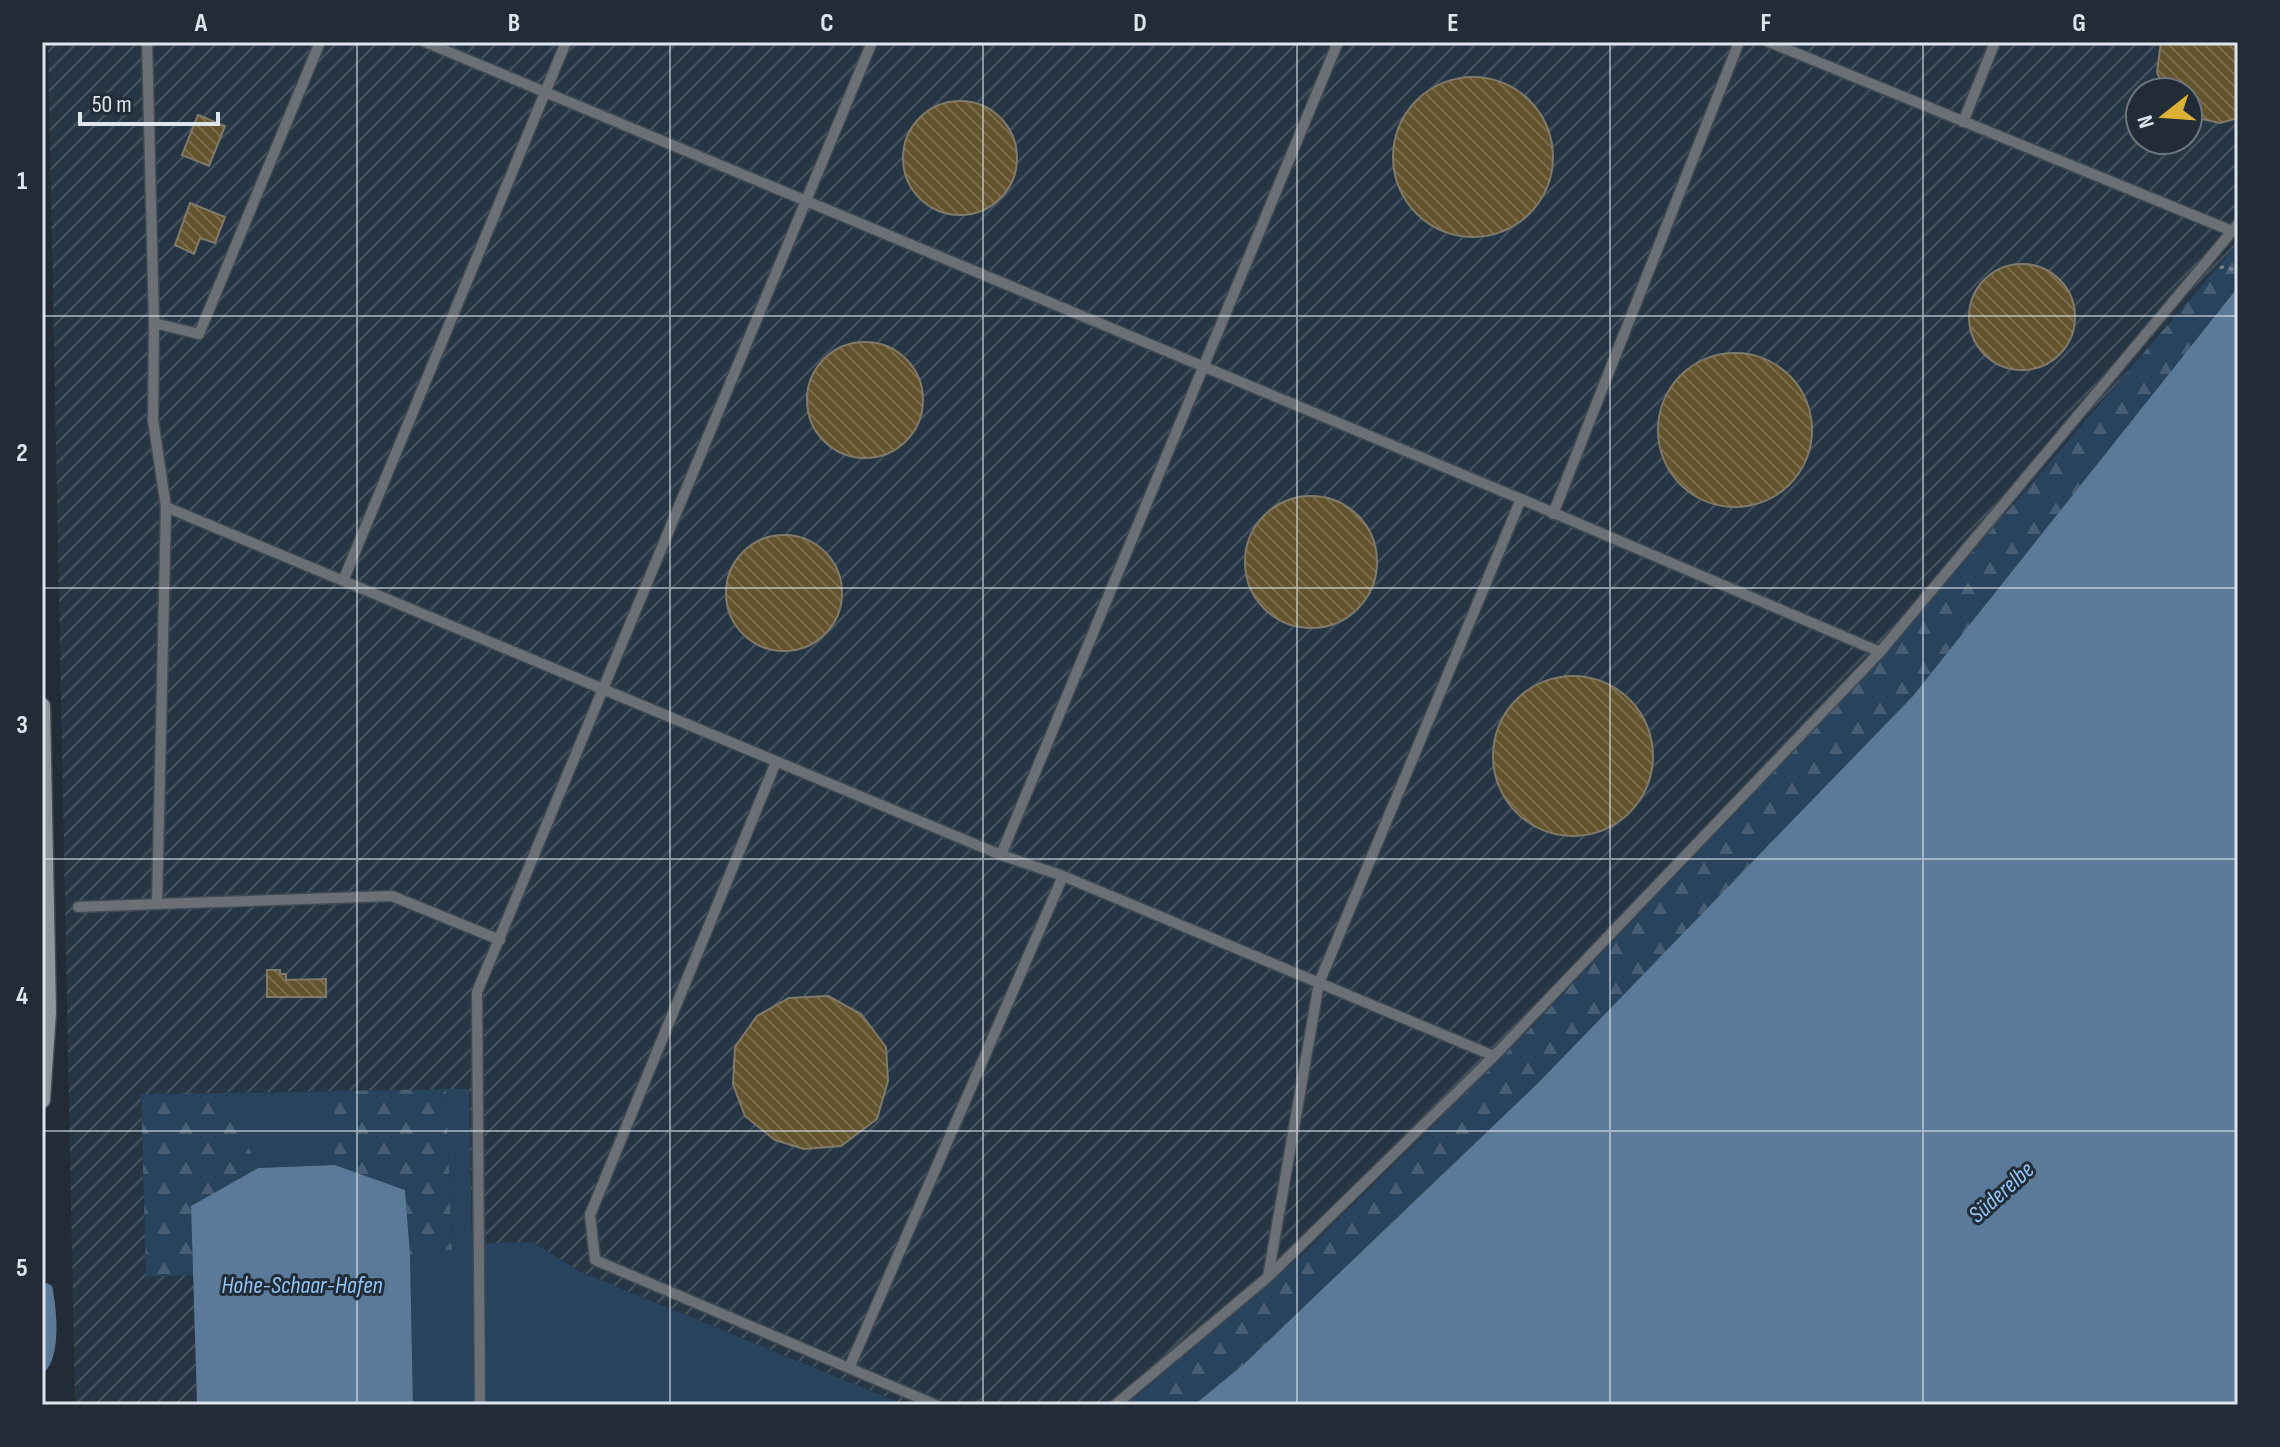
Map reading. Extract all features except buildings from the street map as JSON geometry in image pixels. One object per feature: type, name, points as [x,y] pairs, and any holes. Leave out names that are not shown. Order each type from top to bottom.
[{"type":"main road","points":[[42,706],[48,1012],[42,1100]]},
{"type":"lane","points":[[147,42],[154,323],[153,420],[166,507],[157,904]]},
{"type":"lane","points":[[154,323],[199,334],[320,42]]},
{"type":"lane","points":[[425,42],[1880,652]]},
{"type":"lane","points":[[343,581],[566,42]]},
{"type":"lane","points":[[480,1405],[477,992],[872,42]]},
{"type":"lane","points":[[1001,855],[1338,42]]},
{"type":"lane","points":[[1553,514],[1739,42]]},
{"type":"lane","points":[[1115,1405],[1268,1277],[1494,1056],[1880,652],[2235,228],[1769,42]]},
{"type":"lane","points":[[1963,122],[1995,42]]},
{"type":"lane","points":[[1268,1277],[1319,983],[1521,499]]},
{"type":"lane","points":[[166,507],[776,762],[1001,855],[1063,876],[1494,1056]]},
{"type":"lane","points":[[776,762],[590,1215],[595,1260],[936,1405]]},
{"type":"lane","points":[[849,1368],[1063,876]]},
{"type":"lane","points":[[78,907],[392,896],[500,940]]},
{"type":"path","points":[[2225,266],[2238,273]]},
{"type":"shaded area","points":[[48,42],[2238,42],[2238,243],[1883,656],[1505,1055],[1301,1256],[1126,1405],[905,1405],[579,1271],[533,1242],[472,1244],[469,1089],[141,1094],[146,1276],[193,1275],[197,1405],[75,1405]]},
{"type":"green space","points":[[2238,243],[2238,287],[1914,696],[1538,1083],[1244,1364],[1194,1405],[1126,1405],[1301,1256],[1505,1055],[1883,656]]},
{"type":"green space","points":[[446,1089],[469,1089],[472,1244],[533,1242],[579,1271],[905,1405],[413,1405],[410,1255],[452,1250]]},
{"type":"green space","points":[[446,1089],[452,1250],[410,1255],[405,1190],[335,1165],[335,1091]]},
{"type":"green space","points":[[335,1091],[335,1165],[258,1168],[225,1093]]},
{"type":"green space","points":[[225,1093],[258,1168],[191,1206],[193,1275],[146,1277],[141,1094]]},
{"type":"water","name":"Süderelbe","points":[[2238,287],[2238,1405],[1194,1405],[1244,1364],[1538,1083],[1913,696]]},
{"type":"water","name":"Hohe-Schaar-Hafen","points":[[335,1165],[405,1190],[410,1255],[413,1405],[197,1405],[191,1206],[258,1168]]},
{"type":"water","points":[[47,1283],[52,1286],[54,1296],[56,1333],[53,1358],[42,1374],[42,1286]]}]
